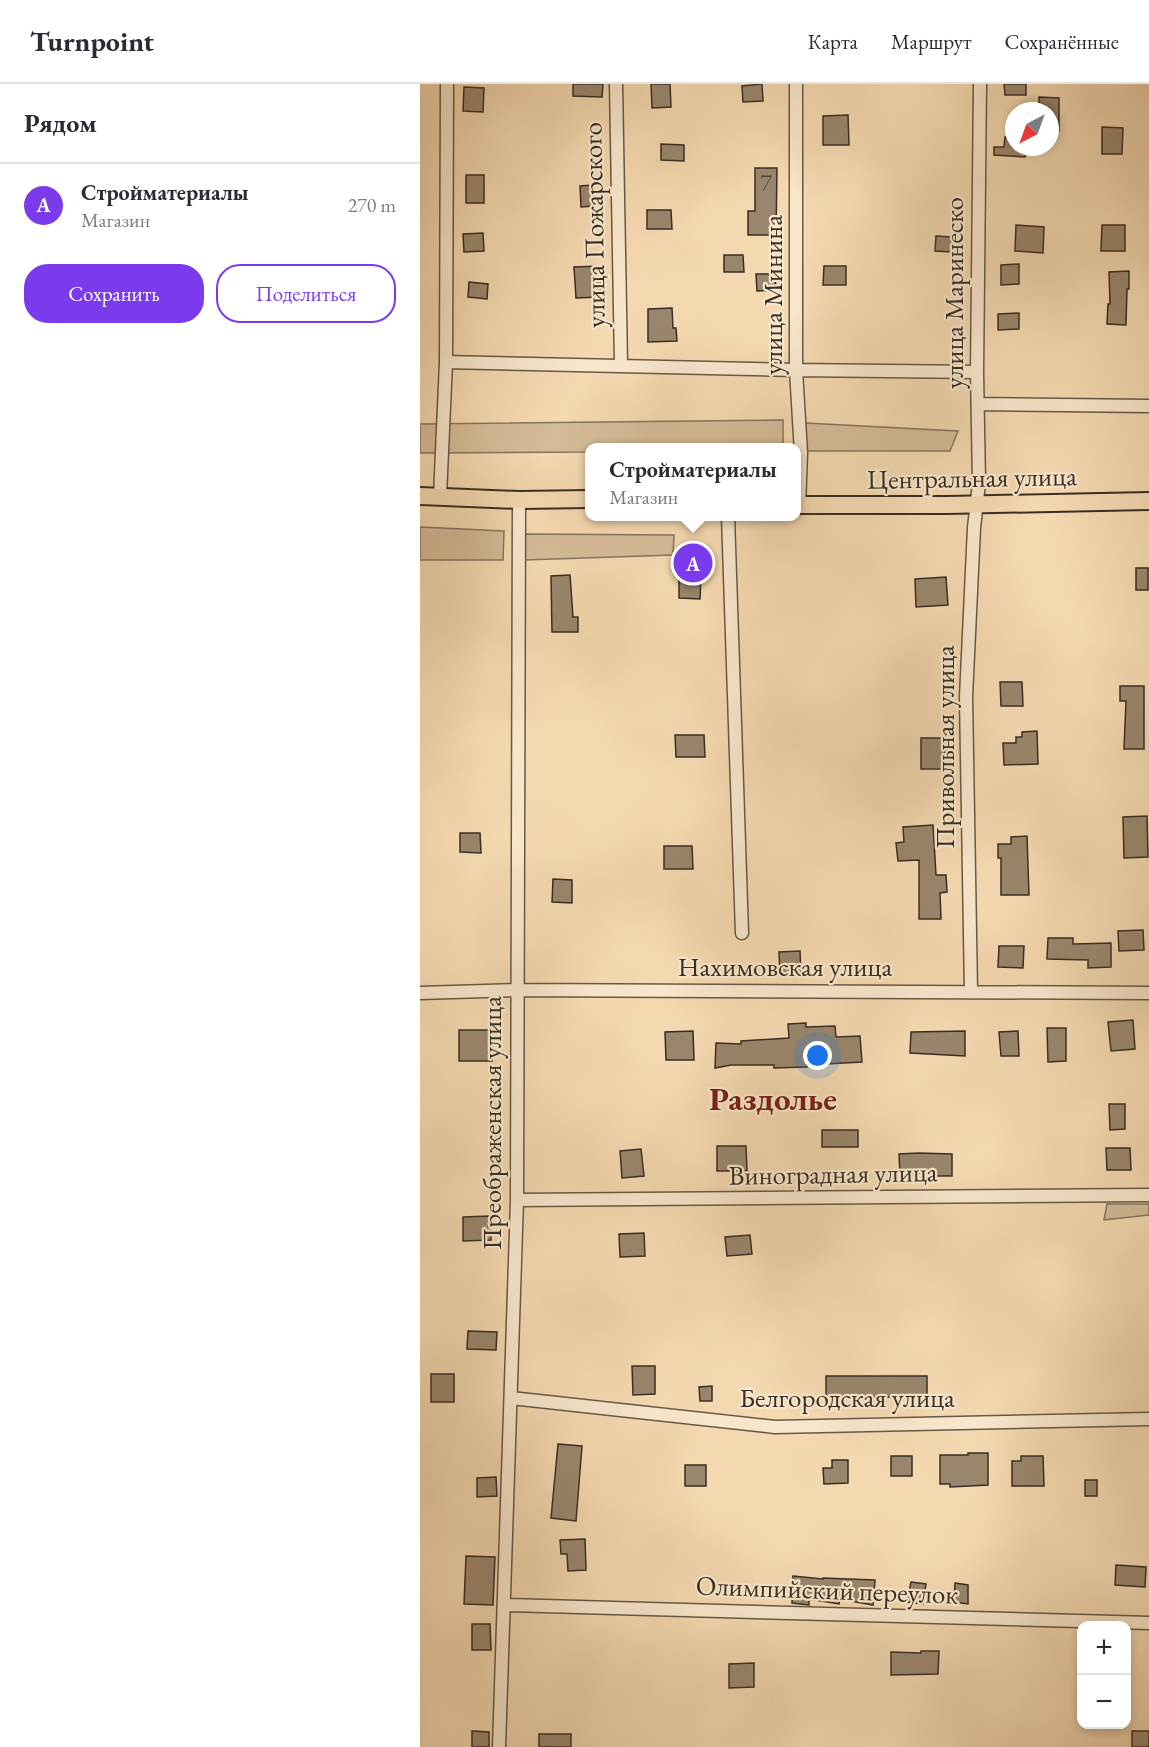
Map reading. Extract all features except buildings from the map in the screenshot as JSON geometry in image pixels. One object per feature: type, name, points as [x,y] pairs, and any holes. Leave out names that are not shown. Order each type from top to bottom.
[{"type":"main road","points":[[420,496],[519,500],[585,499]]},
{"type":"main road","name":"Центральная улица","points":[[801,506],[1149,501]]},
{"type":"street","points":[[441,496],[446,362],[447,84]]},
{"type":"street","name":"улица Пожарского","points":[[616,84],[621,365]]},
{"type":"street","name":"улица Минина","points":[[796,84],[796,370],[800,443]]},
{"type":"street","name":"улица Маринеско","points":[[978,503],[980,84]]},
{"type":"street","points":[[446,362],[977,372]]},
{"type":"street","points":[[978,404],[1149,406]]},
{"type":"street","name":"Преображенская улица","points":[[499,1747],[517,1200],[519,500]]},
{"type":"street","name":"Привольная улица","points":[[971,992],[966,697],[974,528],[978,503]]},
{"type":"street","points":[[728,521],[742,933]]},
{"type":"street","name":"Нахимовская улица","points":[[420,993],[517,990],[1149,993]]},
{"type":"street","name":"Виноградная улица","points":[[517,1200],[1149,1195]]},
{"type":"street","name":"Белгородская улица","points":[[511,1398],[775,1427],[1149,1419]]},
{"type":"street","name":"Олимпийский переулок","points":[[504,1605],[1149,1623]]},
{"type":"shaded area","points":[[783,420],[783,443],[585,443],[585,452],[420,453],[420,424]]},
{"type":"shaded area","points":[[805,423],[958,431],[950,451],[807,451]]},
{"type":"shaded area","points":[[420,527],[504,531],[503,560],[420,560]]},
{"type":"shaded area","points":[[524,534],[674,535],[673,555],[525,560]]},
{"type":"shaded area","points":[[1107,1204],[1149,1204],[1149,1215],[1104,1220]]},
{"type":"place","name":"Стройматериалы","points":[[693,563]]},
{"type":"district","name":"Раздолье","points":[[773,1098]]}]
